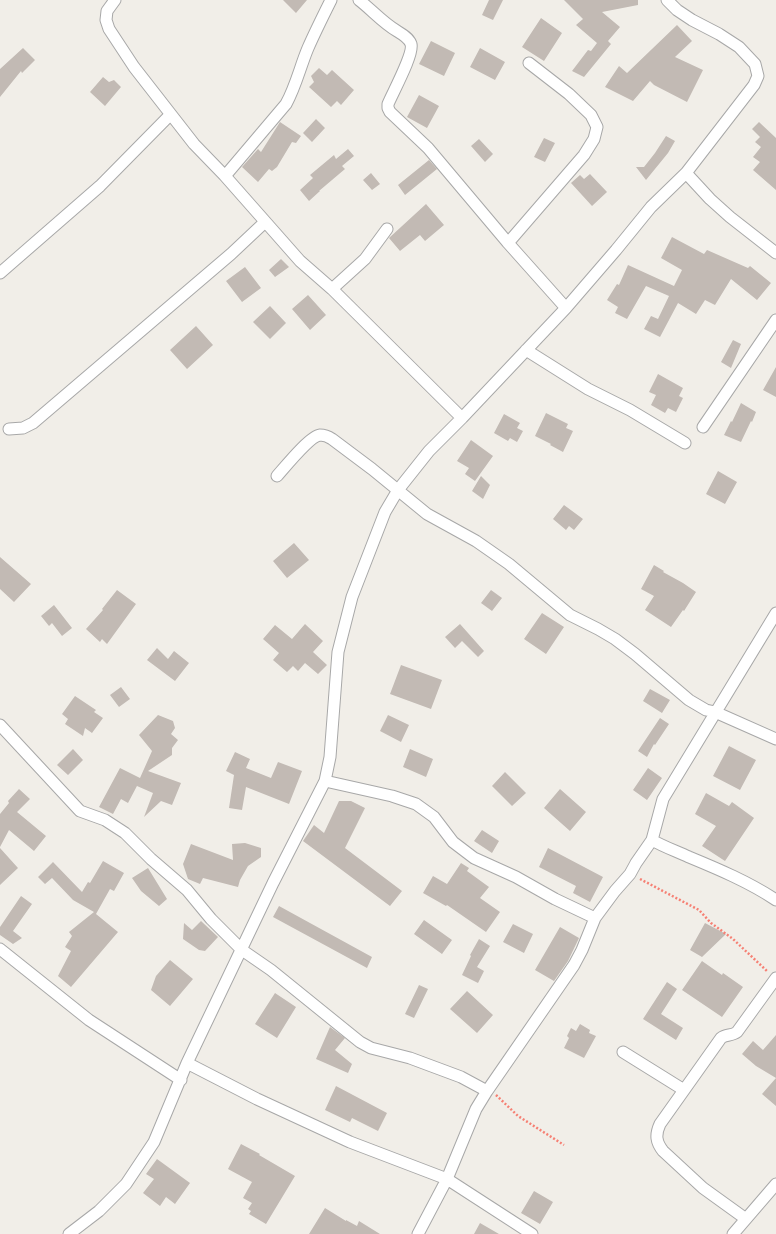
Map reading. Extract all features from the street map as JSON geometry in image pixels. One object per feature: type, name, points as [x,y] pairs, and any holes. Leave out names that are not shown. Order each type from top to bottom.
[{"type":"street","points":[[115,0],[107,11],[106,20],[109,29],[134,67],[194,144],[225,176],[300,261],[332,289],[462,418]]},
{"type":"street","points":[[225,176],[286,104],[294,91],[307,50],[331,0]]},
{"type":"street","points":[[359,0],[382,20],[407,38],[411,45],[411,50],[407,61],[388,104],[390,112],[428,148],[508,243],[566,308]]},
{"type":"street","points":[[69,1234],[99,1211],[126,1184],[154,1142],[187,1063],[273,883],[324,781],[330,757],[338,652],[352,597],[385,512],[398,490],[429,451],[566,308],[651,207],[686,173],[754,85],[758,76],[755,64],[739,47],[719,34],[692,20],[677,10],[667,0]]},
{"type":"street","points":[[508,243],[584,155],[594,139],[597,127],[591,114],[569,94],[529,63]]},
{"type":"street","points":[[0,273],[100,186],[170,115]]},
{"type":"street","points":[[686,173],[710,199],[730,217],[776,253]]},
{"type":"street","points":[[9,429],[23,428],[33,423],[231,254],[265,222]]},
{"type":"street","points":[[332,289],[365,259],[387,229]]},
{"type":"street","points":[[704,427],[776,320]]},
{"type":"street","points":[[526,350],[588,390],[630,410],[685,443]]},
{"type":"street","points":[[277,476],[295,456],[316,437],[321,435],[332,439],[427,514],[476,541],[509,564],[570,615],[615,639],[689,700],[706,710],[715,712],[776,739]]},
{"type":"street","points":[[418,1234],[447,1179],[476,1109],[574,965],[595,918],[630,874],[652,840],[663,799],[776,613]]},
{"type":"street","points":[[0,725],[80,811],[105,820],[125,833],[151,859],[187,890],[198,905],[242,950],[271,970],[360,1042],[371,1048],[410,1058],[461,1077],[487,1091]]},
{"type":"street","points":[[324,781],[392,796],[416,804],[434,817],[453,842],[474,858],[516,877],[555,899],[595,918]]},
{"type":"street","points":[[652,840],[673,851],[731,875],[776,900]]},
{"type":"street","points":[[0,949],[90,1020],[180,1080]]},
{"type":"street","points":[[776,979],[737,1032],[721,1038],[660,1124],[656,1138],[663,1151],[703,1188],[741,1229],[776,1184]]},
{"type":"street","points":[[623,1052],[684,1090]]},
{"type":"street","points":[[187,1063],[257,1099],[336,1136],[447,1179],[532,1234]]},
{"type":"path","points":[[630,874],[699,910],[711,923],[733,939],[776,979]]},
{"type":"path","points":[[487,1091],[500,1097],[518,1116],[564,1145]]},
{"type":"building","points":[[283,0],[307,0],[296,13]]},
{"type":"building","points":[[489,0],[503,0],[493,20],[482,15]]},
{"type":"building","points":[[564,0],[638,0],[638,5],[602,12],[620,27],[608,41],[611,44],[584,77],[572,71],[588,50],[591,51],[597,43],[576,25],[583,19]]},
{"type":"building","points":[[541,18],[562,33],[544,61],[522,47]]},
{"type":"building","points":[[677,25],[692,41],[675,57],[703,70],[687,102],[654,85],[650,81],[633,101],[605,87],[619,66],[627,73]]},
{"type":"building","points":[[431,41],[455,53],[444,76],[419,64]]},
{"type":"building","points":[[23,48],[35,60],[22,73],[21,71],[0,97],[0,69]]},
{"type":"building","points":[[480,48],[505,62],[495,80],[470,67]]},
{"type":"building","points":[[319,68],[327,75],[332,70],[354,90],[341,105],[337,101],[331,107],[309,87],[314,82],[311,76]]},
{"type":"building","points":[[103,77],[109,82],[114,80],[121,87],[105,106],[90,92]]},
{"type":"building","points":[[419,95],[439,106],[427,128],[407,117]]},
{"type":"building","points":[[316,119],[325,128],[312,142],[303,133]]},
{"type":"building","points":[[280,122],[301,136],[296,143],[292,142],[277,167],[272,171],[269,169],[258,182],[242,167],[258,149],[261,152]]},
{"type":"building","points":[[759,122],[776,138],[776,190],[753,170],[760,162],[753,157],[761,147],[755,142],[760,137],[752,129]]},
{"type":"building","points":[[666,136],[675,141],[668,153],[646,180],[636,167],[644,167]]},
{"type":"building","points":[[544,138],[555,143],[545,162],[534,157]]},
{"type":"building","points":[[479,139],[493,154],[485,162],[471,146]]},
{"type":"building","points":[[348,149],[354,156],[342,166],[345,169],[309,201],[300,190],[313,178],[310,175],[334,155],[336,159]]},
{"type":"building","points":[[429,160],[437,169],[405,195],[398,185]]},
{"type":"building","points":[[371,173],[380,184],[372,190],[363,180]]},
{"type":"building","points":[[590,174],[607,192],[592,206],[571,183],[580,175],[584,179]]},
{"type":"building","points":[[426,204],[444,225],[425,241],[420,235],[400,251],[389,238]]},
{"type":"building","points":[[672,237],[704,254],[707,250],[748,268],[750,266],[771,283],[757,300],[731,279],[715,305],[705,300],[696,314],[678,303],[660,337],[644,329],[651,316],[658,319],[669,296],[646,286],[627,319],[615,313],[618,307],[607,300],[617,284],[619,285],[628,265],[674,286],[682,270],[661,258]]},
{"type":"building","points":[[281,259],[289,267],[275,277],[269,270]]},
{"type":"building","points":[[245,267],[261,288],[242,302],[226,281]]},
{"type":"building","points":[[308,295],[326,315],[310,330],[292,309]]},
{"type":"building","points":[[270,306],[286,323],[270,339],[253,322]]},
{"type":"building","points":[[196,326],[213,345],[187,369],[170,350]]},
{"type":"building","points":[[733,340],[741,344],[731,368],[721,362]]},
{"type":"building","points":[[776,367],[776,397],[763,390]]},
{"type":"building","points":[[658,374],[683,388],[679,396],[683,398],[676,412],[668,408],[665,413],[651,405],[656,395],[649,392]]},
{"type":"building","points":[[741,403],[756,412],[741,442],[724,435]]},
{"type":"building","points":[[546,413],[568,424],[566,428],[573,431],[563,452],[535,436]]},
{"type":"building","points":[[504,414],[520,423],[517,428],[523,431],[517,442],[510,438],[508,441],[494,433]]},
{"type":"building","points":[[471,440],[493,456],[475,481],[465,474],[469,468],[457,461]]},
{"type":"building","points":[[718,471],[737,482],[725,504],[706,494]]},
{"type":"building","points":[[481,476],[490,485],[483,499],[472,491]]},
{"type":"building","points":[[564,505],[583,519],[574,530],[569,526],[566,530],[553,519]]},
{"type":"building","points":[[294,543],[309,560],[287,578],[273,561]]},
{"type":"building","points":[[0,557],[31,584],[14,602],[0,589]]},
{"type":"building","points":[[654,565],[696,592],[684,611],[683,610],[671,627],[645,610],[654,596],[641,589]]},
{"type":"building","points":[[117,590],[136,604],[107,644],[102,639],[100,642],[86,629],[103,610],[102,609]]},
{"type":"building","points":[[491,590],[502,598],[492,611],[481,603]]},
{"type":"building","points":[[54,605],[72,628],[62,636],[52,623],[49,626],[41,616]]},
{"type":"building","points":[[542,613],[564,627],[546,654],[524,639]]},
{"type":"building","points":[[305,624],[323,641],[313,652],[327,665],[318,674],[305,663],[298,671],[293,666],[287,672],[273,660],[279,653],[263,639],[275,625],[292,639]]},
{"type":"building","points":[[460,624],[484,651],[478,657],[462,641],[455,648],[445,637]]},
{"type":"building","points":[[157,648],[168,659],[174,651],[189,663],[175,681],[147,660]]},
{"type":"building","points":[[401,665],[442,680],[431,709],[390,694]]},
{"type":"building","points":[[121,687],[130,699],[119,707],[110,695]]},
{"type":"building","points":[[650,689],[670,700],[662,713],[643,701]]},
{"type":"building","points":[[75,696],[96,710],[94,712],[103,718],[92,733],[85,728],[83,736],[65,724],[68,719],[62,714]]},
{"type":"building","points":[[158,715],[173,721],[175,728],[171,734],[178,740],[172,748],[172,755],[148,771],[181,783],[172,805],[161,801],[144,817],[153,793],[137,786],[138,784],[128,803],[121,799],[113,814],[99,807],[120,768],[140,778],[152,751],[139,735]]},
{"type":"building","points":[[388,715],[409,725],[401,742],[380,731]]},
{"type":"building","points":[[660,718],[669,724],[655,745],[654,744],[647,757],[638,751]]},
{"type":"building","points":[[729,746],[756,760],[740,790],[713,776]]},
{"type":"building","points":[[73,749],[83,760],[68,775],[57,765]]},
{"type":"building","points":[[410,749],[433,759],[426,777],[403,767]]},
{"type":"building","points":[[235,752],[250,759],[246,768],[271,778],[278,762],[302,771],[289,804],[246,787],[242,810],[229,808],[234,775],[226,771]]},
{"type":"building","points":[[648,768],[662,778],[647,800],[633,790]]},
{"type":"building","points":[[505,772],[526,793],[512,806],[492,786]]},
{"type":"building","points":[[19,789],[30,799],[17,812],[46,836],[34,851],[9,830],[0,847],[0,814],[9,803],[8,801]]},
{"type":"building","points":[[560,789],[586,812],[570,831],[544,808]]},
{"type":"building","points":[[706,793],[729,806],[732,802],[754,818],[725,861],[702,846],[716,826],[695,814]]},
{"type":"building","points":[[339,801],[351,801],[365,808],[345,848],[402,891],[390,906],[303,841],[314,825],[324,833]]},
{"type":"building","points":[[482,830],[499,841],[492,853],[474,841]]},
{"type":"building","points":[[245,843],[261,848],[261,857],[248,866],[240,880],[238,887],[203,878],[200,884],[188,879],[183,864],[191,844],[233,860],[232,844]]},
{"type":"building","points":[[0,848],[18,868],[0,885]]},
{"type":"building","points":[[548,848],[603,877],[590,902],[573,893],[576,886],[539,867]]},
{"type":"building","points":[[103,861],[124,873],[114,891],[110,889],[96,914],[118,932],[71,987],[58,976],[71,951],[65,947],[72,936],[69,932],[94,912],[73,900],[52,878],[45,884],[38,877],[53,862],[82,892],[88,882],[90,883]]},
{"type":"building","points":[[461,863],[469,868],[467,871],[489,887],[480,898],[500,912],[486,932],[447,905],[446,906],[423,893],[433,876],[447,884]]},
{"type":"building","points":[[148,868],[167,899],[159,906],[141,891],[132,878]]},
{"type":"building","points":[[21,896],[32,904],[13,931],[22,938],[13,944],[0,935],[0,927]]},
{"type":"building","points":[[279,906],[372,957],[367,968],[273,917]]},
{"type":"building","points":[[424,920],[452,940],[442,954],[414,934]]},
{"type":"building","points":[[201,921],[218,937],[205,951],[199,950],[183,939],[184,923],[192,930]]},
{"type":"building","points":[[705,923],[726,934],[702,957],[690,950]]},
{"type":"building","points":[[513,924],[533,934],[524,953],[503,942]]},
{"type":"building","points":[[560,927],[579,938],[568,961],[554,981],[535,970]]},
{"type":"building","points":[[479,939],[490,946],[477,967],[484,971],[478,983],[462,975],[471,956],[470,955]]},
{"type":"building","points":[[170,960],[193,979],[170,1006],[151,990],[156,976]]},
{"type":"building","points":[[702,961],[743,987],[722,1017],[682,990]]},
{"type":"building","points":[[667,982],[677,989],[661,1014],[683,1028],[676,1040],[643,1019]]},
{"type":"building","points":[[419,985],[428,989],[414,1018],[405,1014]]},
{"type":"building","points":[[467,991],[493,1015],[477,1033],[450,1009]]},
{"type":"building","points":[[275,993],[296,1007],[277,1038],[255,1024]]},
{"type":"building","points":[[580,1024],[590,1030],[589,1033],[596,1036],[584,1058],[564,1048],[569,1038],[567,1036],[571,1028],[576,1031]]},
{"type":"building","points":[[330,1027],[345,1038],[335,1050],[352,1064],[348,1073],[316,1059]]},
{"type":"building","points":[[776,1035],[776,1078],[756,1066],[742,1054],[753,1041],[763,1050]]},
{"type":"building","points":[[776,1078],[776,1106],[762,1094]]},
{"type":"building","points":[[336,1086],[387,1113],[378,1131],[352,1118],[350,1122],[325,1110]]},
{"type":"building","points":[[241,1144],[295,1176],[266,1224],[249,1214],[251,1211],[248,1209],[252,1203],[243,1198],[252,1182],[228,1169]]},
{"type":"building","points":[[157,1159],[190,1183],[175,1204],[166,1197],[160,1206],[143,1193],[154,1179],[146,1174]]},
{"type":"building","points":[[534,1191],[553,1202],[540,1224],[521,1213]]},
{"type":"building","points":[[325,1208],[357,1226],[359,1221],[380,1234],[309,1234]]},
{"type":"building","points":[[480,1223],[499,1234],[474,1234]]}]
